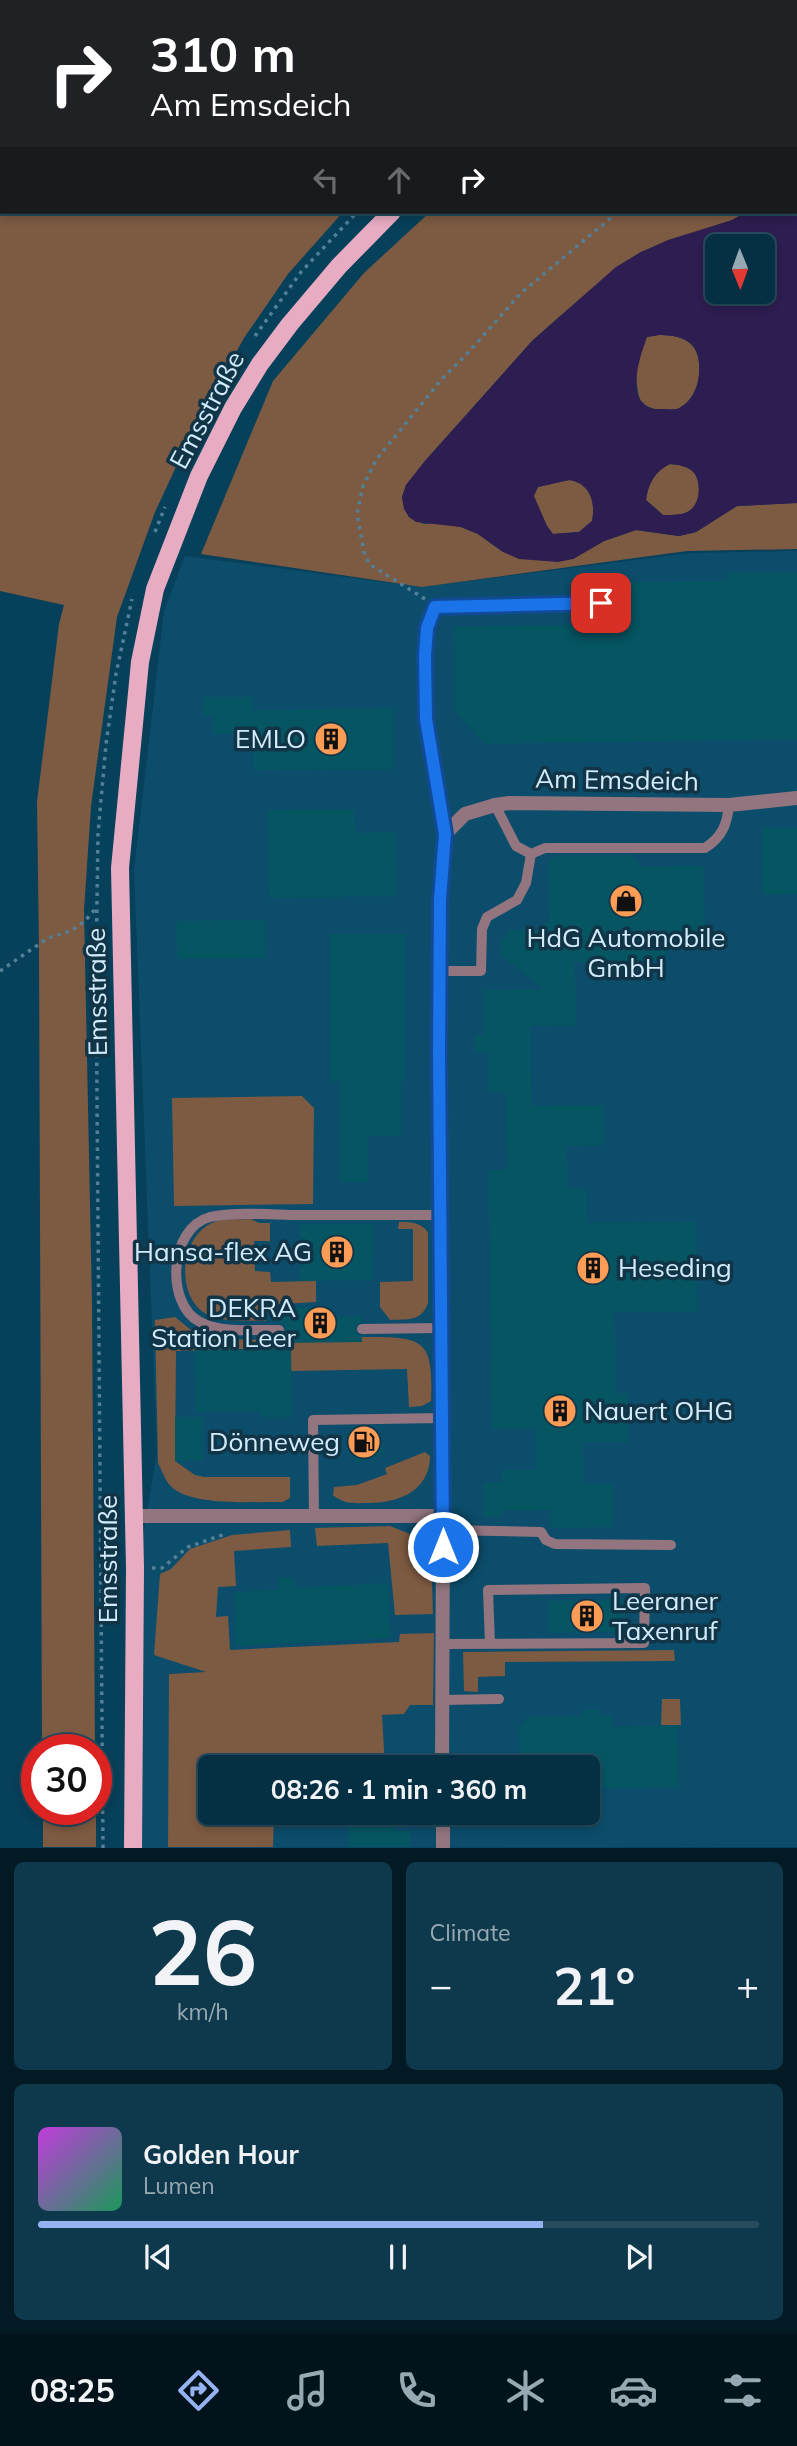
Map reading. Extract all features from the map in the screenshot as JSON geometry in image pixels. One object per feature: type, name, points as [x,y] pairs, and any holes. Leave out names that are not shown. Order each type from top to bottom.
[{"type":"main road","name":"Emsstraße","points":[[133,1847],[135,1568],[121,868],[140,662],[155,589],[199,476],[233,408],[290,324],[390,214]]},
{"type":"street","name":"Am Emsdeich","points":[[445,834],[465,814],[495,805],[729,805],[797,798]]},
{"type":"street","points":[[442,1755],[440,900],[445,834]]},
{"type":"street","points":[[134,1516],[443,1523]]},
{"type":"street","points":[[443,1825],[443,1847]]},
{"type":"lane","points":[[445,834],[426,719],[427,628],[435,607],[601,603]]},
{"type":"lane","points":[[495,805],[516,846],[531,854]]},
{"type":"lane","points":[[531,854],[545,848],[705,848],[717,840],[727,824],[729,805]]},
{"type":"lane","points":[[440,971],[481,971],[482,929],[487,917],[517,900],[526,883],[531,854]]},
{"type":"lane","points":[[279,1330],[216,1328],[198,1322],[184,1308],[176,1278],[179,1250],[189,1229],[209,1217],[439,1215]]},
{"type":"lane","points":[[362,1329],[441,1328]]},
{"type":"lane","points":[[314,1518],[313,1420],[443,1418]]},
{"type":"lane","points":[[443,1523],[541,1532],[546,1540],[555,1544],[671,1545]]},
{"type":"lane","points":[[442,1644],[490,1644],[644,1643],[645,1588],[488,1590],[490,1644]]},
{"type":"lane","points":[[442,1700],[499,1699]]},
{"type":"path","points":[[435,607],[413,590],[369,564],[357,514],[363,486],[376,460],[433,390],[521,293],[616,214]]},
{"type":"path","name":"Emsstraße","points":[[0,971],[48,938],[71,931],[85,921],[97,906],[103,1847]]},
{"type":"path","points":[[101,1568],[162,1568],[188,1547],[223,1535],[258,1517]]},
{"type":"shaded area","points":[[0,214],[341,214],[288,274],[244,338],[195,426],[155,512],[117,617],[91,806],[84,910],[92,1302],[95,1734],[42,1734],[37,802],[59,624],[64,605],[0,591]]},
{"type":"shaded area","points":[[428,214],[743,214],[733,220],[641,252],[616,268],[532,341],[425,461],[406,485],[402,498],[409,517],[424,524],[439,523],[461,527],[478,534],[503,552],[573,559],[604,541],[636,530],[679,536],[696,532],[737,506],[797,503],[797,549],[687,551],[422,587],[201,554],[273,381],[364,273]]},
{"type":"shaded area","points":[[742,214],[797,214],[797,503],[737,506],[696,532],[679,536],[636,530],[604,541],[573,559],[558,562],[519,559],[461,527],[416,522],[409,517],[402,497],[406,485],[532,341],[616,267],[668,240],[732,220]],"holes":[[[671,336],[688,342],[696,351],[699,372],[696,387],[689,400],[677,409],[650,408],[641,401],[636,387],[642,352],[647,337]],[[670,464],[684,466],[693,471],[697,479],[697,501],[685,513],[663,515],[646,500],[648,489],[660,470]],[[569,480],[576,482],[590,494],[592,521],[579,532],[553,534],[534,496],[538,487]]]},
{"type":"shaded area","points":[[647,337],[677,337],[688,342],[698,357],[696,387],[689,400],[677,409],[650,408],[641,401],[639,394],[636,368],[639,356]]},
{"type":"shaded area","points":[[670,464],[681,465],[693,471],[698,484],[698,496],[694,506],[685,513],[663,515],[646,500],[653,478]]},
{"type":"shaded area","points":[[569,480],[582,485],[590,494],[592,521],[579,532],[553,534],[533,496],[538,487]]},
{"type":"shaded area","points":[[797,551],[797,1847],[137,1848],[135,1586],[157,1451],[134,870],[164,611],[185,556],[422,587],[690,553]]},
{"type":"shaded area","points":[[302,1096],[314,1108],[313,1204],[174,1206],[172,1098]]},
{"type":"shaded area","points":[[251,1219],[259,1223],[270,1223],[270,1241],[254,1241],[255,1271],[270,1272],[271,1282],[316,1281],[316,1302],[267,1305],[266,1321],[235,1321],[212,1317],[196,1306],[190,1295],[185,1269],[187,1256],[199,1233],[213,1222]]},
{"type":"shaded area","points":[[399,1222],[419,1225],[428,1233],[428,1303],[418,1316],[390,1320],[380,1307],[380,1282],[413,1281],[413,1229],[398,1229]]},
{"type":"shaded area","points":[[175,1317],[203,1337],[362,1342],[362,1337],[411,1340],[420,1345],[430,1364],[431,1401],[422,1406],[409,1407],[407,1369],[291,1371],[257,1349],[176,1351],[175,1461],[195,1475],[204,1477],[290,1477],[290,1498],[283,1502],[205,1500],[190,1496],[177,1491],[168,1483],[158,1463],[155,1320]]},
{"type":"shaded area","points":[[425,1452],[430,1456],[429,1468],[425,1478],[410,1493],[391,1501],[354,1503],[333,1495],[334,1487],[357,1485],[387,1474],[385,1468]]},
{"type":"shaded area","points":[[390,1526],[411,1535],[424,1551],[431,1572],[433,1614],[395,1615],[388,1543],[317,1546],[315,1528]]},
{"type":"shaded area","points":[[290,1530],[291,1547],[234,1551],[236,1586],[218,1587],[216,1617],[228,1616],[230,1650],[399,1642],[400,1634],[434,1633],[433,1705],[410,1705],[404,1714],[382,1715],[384,1755],[198,1755],[198,1825],[274,1825],[273,1847],[168,1847],[169,1674],[206,1672],[154,1655],[160,1574],[171,1569],[190,1549],[232,1535]]},
{"type":"shaded area","points":[[674,1650],[675,1661],[505,1662],[505,1676],[478,1677],[478,1692],[464,1691],[463,1652]]},
{"type":"shaded area","points":[[662,1699],[680,1699],[681,1725],[661,1725]]},
{"type":"shaded area","points":[[43,1825],[96,1825],[96,1847],[43,1847]]},
{"type":"building","points":[[727,573],[797,573],[797,739],[484,744],[455,712],[454,627],[615,624],[614,582],[727,581]]},
{"type":"building","name":"EMLO","points":[[203,697],[253,697],[253,710],[393,708],[393,769],[254,770],[254,733],[213,734],[213,716],[203,716]]},
{"type":"building","points":[[354,809],[355,833],[396,832],[397,896],[269,898],[268,810]]},
{"type":"building","points":[[762,828],[797,828],[797,894],[762,895]]},
{"type":"building","points":[[557,855],[630,855],[642,867],[703,866],[705,932],[667,933],[667,960],[575,962],[576,1025],[530,1026],[531,1106],[604,1105],[605,1145],[567,1146],[568,1189],[586,1189],[587,1223],[696,1222],[697,1312],[615,1312],[616,1393],[628,1393],[628,1442],[583,1442],[584,1484],[613,1484],[613,1527],[551,1528],[550,1510],[502,1511],[502,1517],[483,1517],[483,1483],[502,1482],[502,1470],[536,1470],[535,1429],[492,1429],[488,1170],[507,1169],[505,1091],[488,1091],[488,1052],[475,1052],[475,1035],[483,1035],[483,990],[543,989],[501,955],[501,941],[511,930],[537,930],[549,920],[548,862]]},
{"type":"building","points":[[265,920],[266,958],[177,959],[176,921]]},
{"type":"building","points":[[330,934],[406,934],[406,1081],[401,1081],[401,1136],[368,1136],[368,1182],[339,1182],[339,1081],[330,1081]]},
{"type":"building","name":"Hansa-flex AG","points":[[300,1224],[373,1224],[374,1280],[300,1281]]},
{"type":"building","name":"DEKRA Station Leer","points":[[315,1307],[315,1317],[362,1316],[362,1322],[356,1325],[355,1330],[362,1336],[362,1342],[279,1343],[279,1337],[285,1334],[286,1329],[279,1323],[279,1308]]},
{"type":"building","points":[[291,1348],[292,1417],[260,1417],[259,1411],[195,1412],[194,1350]]},
{"type":"building","points":[[175,1417],[203,1417],[203,1461],[175,1461]]},
{"type":"building","points":[[376,1431],[384,1453],[356,1463],[348,1442]]},
{"type":"building","points":[[295,1577],[295,1588],[388,1583],[391,1638],[236,1646],[234,1592],[279,1590],[278,1578]]},
{"type":"building","name":"Leeraner Taxenruf","points":[[625,1600],[626,1632],[548,1633],[548,1601]]},
{"type":"building","points":[[582,1710],[600,1710],[600,1716],[612,1716],[613,1727],[678,1725],[679,1787],[600,1789],[600,1755],[520,1755],[519,1727],[529,1717],[582,1716]]},
{"type":"building","points":[[349,1825],[395,1825],[395,1831],[410,1831],[410,1847],[349,1847]]},
{"type":"place","name":"EMLO","points":[[331,739]]},
{"type":"place","name":"HdG Automobile GmbH","points":[[626,901]]},
{"type":"place","name":"Hansa-flex AG","points":[[337,1252]]},
{"type":"place","name":"Heseding","points":[[593,1268]]},
{"type":"place","name":"DEKRA Station Leer","points":[[320,1323]]},
{"type":"place","name":"Nauert OHG","points":[[560,1411]]},
{"type":"place","name":"Dönneweg","points":[[364,1442]]},
{"type":"place","name":"Leeraner Taxenruf","points":[[587,1616]]},
{"type":"route","points":[[443,1547],[439,1052],[440,900],[445,834],[426,719],[427,628],[435,607],[601,603]]}]
